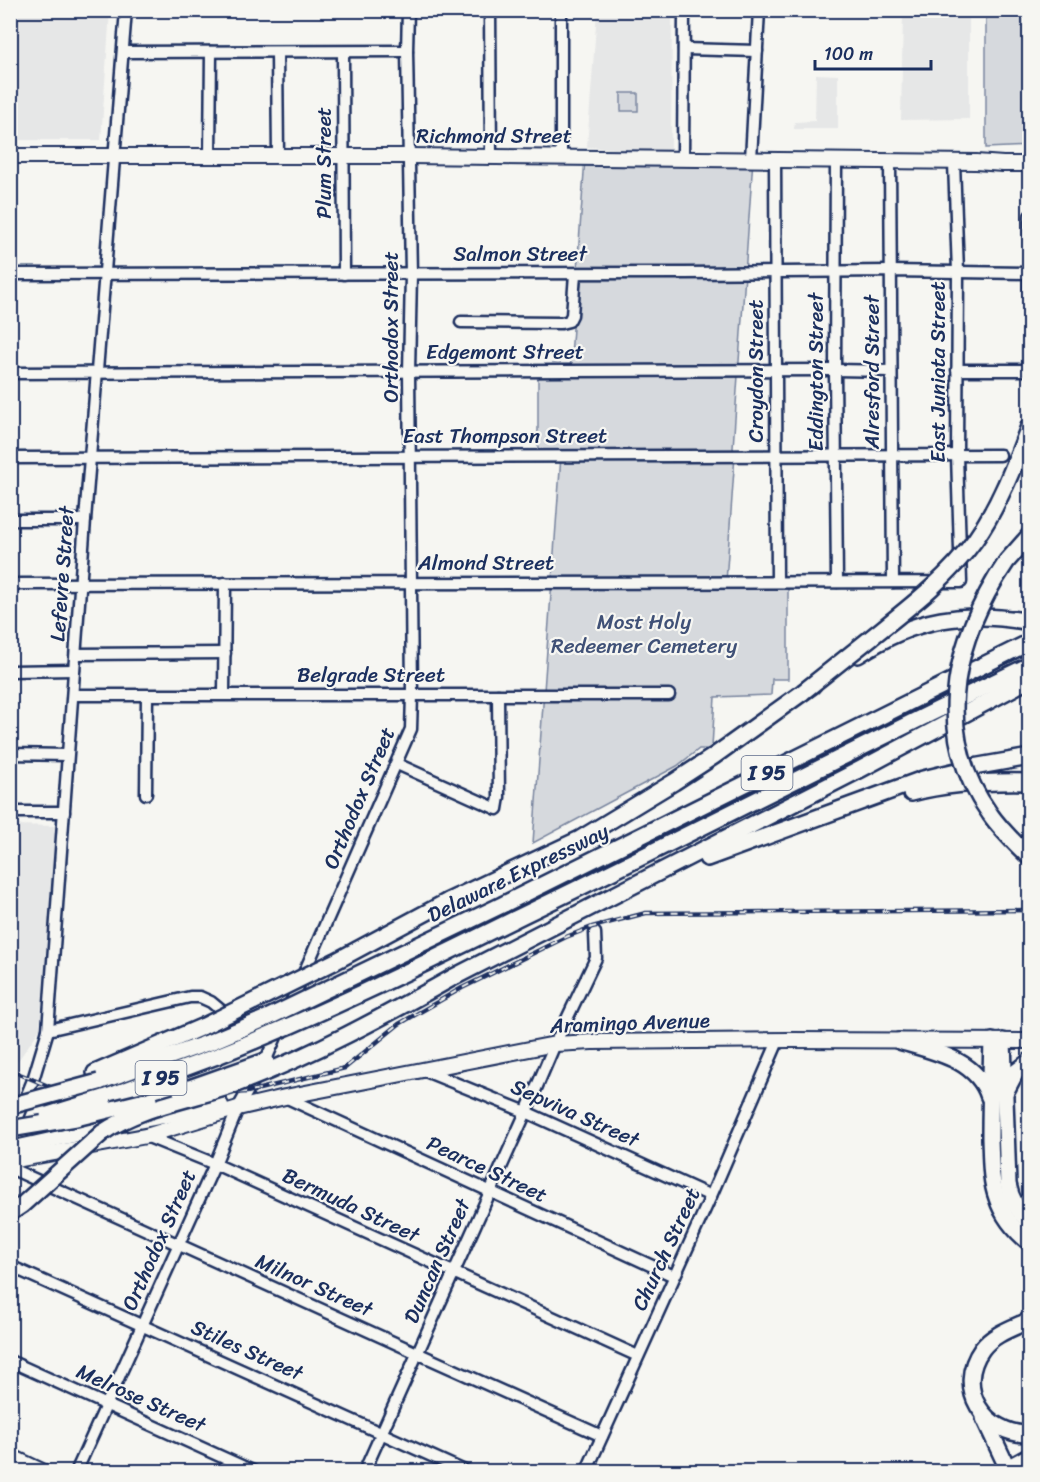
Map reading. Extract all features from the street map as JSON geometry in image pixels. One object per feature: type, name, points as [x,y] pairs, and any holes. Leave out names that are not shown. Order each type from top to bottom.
[{"type":"highway","points":[[803,692],[920,598],[960,558],[980,531],[1003,492],[1029,424]]},
{"type":"highway","points":[[1029,535],[996,578],[973,623],[962,656],[955,711],[956,734],[966,771],[981,800],[999,825],[1029,858]]},
{"type":"highway","points":[[10,1106],[97,1077],[336,962],[448,902],[580,838],[674,782],[803,692],[880,641],[896,633],[914,626],[970,616],[1029,622]]},
{"type":"highway","name":"Delaware Expressway","points":[[97,1077],[210,1042],[268,1017],[504,904],[1029,642]]},
{"type":"highway","name":"Delaware Expressway","points":[[10,1128],[104,1098],[217,1056],[374,988],[626,866],[739,807],[1029,665]]},
{"type":"highway","points":[[10,1213],[116,1123],[135,1114],[227,1087],[283,1065],[349,1034],[452,978],[850,775],[1029,679]]},
{"type":"highway","points":[[594,906],[723,851],[915,782],[948,772],[1029,757]]},
{"type":"highway","points":[[824,816],[928,789],[958,784],[991,781],[1029,782]]},
{"type":"highway","points":[[10,1128],[76,1118],[191,1088],[296,1049],[452,978]]},
{"type":"highway","points":[[900,1041],[964,1064],[981,1081],[990,1101]]},
{"type":"highway","points":[[998,1041],[1005,1094],[1008,1184],[1011,1198],[1029,1223]]},
{"type":"highway","points":[[998,1041],[990,1101],[992,1179],[997,1199],[1005,1216],[1029,1243]]},
{"type":"highway","points":[[1005,1094],[1016,1072],[1029,1061]]},
{"type":"highway","points":[[1003,1469],[973,1393],[972,1373],[978,1355],[994,1337],[1029,1320]]},
{"type":"highway","points":[[981,1413],[998,1427],[1020,1434],[1029,1434]]},
{"type":"main road","name":"Richmond Street","points":[[10,156],[409,156],[954,163],[1029,157]]},
{"type":"main road","name":"Richmond Street","points":[[976,162],[1029,164]]},
{"type":"main road","name":"Aramingo Avenue","points":[[238,1108],[421,1069],[555,1044],[636,1041],[1029,1041]]},
{"type":"main road","points":[[10,1149],[221,1105],[238,1108]]},
{"type":"main road","points":[[10,1161],[146,1136],[238,1108]]},
{"type":"main road","points":[[1003,1469],[1029,1455]]},
{"type":"main road","points":[[10,1456],[44,1472]]},
{"type":"street","name":"Lefevre Street","points":[[10,1134],[33,1080],[48,1030],[67,755],[126,10]]},
{"type":"street","name":"Orthodox Street","points":[[76,1472],[179,1245],[238,1108],[268,1055],[411,729],[409,372],[411,274],[408,10]]},
{"type":"street","points":[[490,10],[491,158]]},
{"type":"street","points":[[561,10],[561,158]]},
{"type":"street","points":[[682,159],[684,10]]},
{"type":"street","points":[[751,159],[759,10]]},
{"type":"street","points":[[684,49],[757,51]]},
{"type":"street","points":[[123,52],[407,51]]},
{"type":"street","points":[[210,156],[211,52]]},
{"type":"street","points":[[277,52],[278,157]]},
{"type":"street","name":"Plum Street","points":[[343,52],[344,274]]},
{"type":"street","name":"Croydon Street","points":[[775,159],[777,582]]},
{"type":"street","name":"Eddington Street","points":[[836,161],[837,582]]},
{"type":"street","name":"Alresford Street","points":[[890,162],[893,582]]},
{"type":"street","name":"East Juniata Street","points":[[954,163],[957,272],[957,455],[961,582]]},
{"type":"street","points":[[957,370],[1029,370],[1029,216]]},
{"type":"street","name":"Salmon Street","points":[[10,274],[575,274],[835,271],[1029,273]]},
{"type":"street","points":[[461,322],[561,323],[569,321],[572,315],[575,274]]},
{"type":"street","name":"Edgemont Street","points":[[10,373],[891,371]]},
{"type":"street","name":"East Thompson Street","points":[[10,458],[1000,455]]},
{"type":"street","points":[[10,520],[85,520]]},
{"type":"street","name":"Almond Street","points":[[10,584],[961,582]]},
{"type":"street","points":[[224,694],[225,583]]},
{"type":"street","points":[[76,654],[225,653]]},
{"type":"street","points":[[10,671],[74,670]]},
{"type":"street","name":"Belgrade Street","points":[[73,695],[669,695]]},
{"type":"street","points":[[397,764],[497,809],[499,797],[498,695]]},
{"type":"street","points":[[146,794],[147,696]]},
{"type":"street","points":[[10,754],[67,755]]},
{"type":"street","points":[[10,812],[64,812]]},
{"type":"street","name":"Duncan Street","points":[[364,1472],[555,1044],[596,958],[595,933]]},
{"type":"street","points":[[48,1030],[190,997],[200,997],[211,1002],[246,1031],[264,1047],[268,1055]]},
{"type":"street","name":"Church Street","points":[[586,1472],[711,1196],[778,1041]]},
{"type":"street","name":"Sepviva Street","points":[[421,1069],[526,1112],[711,1196]]},
{"type":"street","name":"Pearce Street","points":[[285,1097],[674,1276]]},
{"type":"street","name":"Bermuda Street","points":[[146,1136],[215,1164],[638,1356]]},
{"type":"street","name":"Milnor Street","points":[[10,1168],[602,1436]]},
{"type":"street","name":"Stiles Street","points":[[10,1266],[467,1472]]},
{"type":"street","name":"Melrose Street","points":[[10,1361],[255,1472]]},
{"type":"shaded area","points":[[10,11],[110,11],[101,140],[11,140]]},
{"type":"shaded area","points":[[597,11],[672,11],[671,153],[587,147]]},
{"type":"shaded area","points":[[903,11],[969,11],[969,119],[901,120]]},
{"type":"shaded area","points":[[816,74],[838,75],[838,129],[794,129],[795,122],[815,121]]},
{"type":"shaded area","points":[[11,825],[57,826],[40,1029],[13,1068],[11,1068]]},
{"type":"green space","points":[[986,11],[1029,11],[1029,146],[986,148]]},
{"type":"green space","points":[[621,93],[638,93],[638,111],[621,111]]},
{"type":"green space","name":"Most Holy Redeemer Cemetery","points":[[585,158],[753,159],[726,582],[788,582],[788,679],[772,679],[771,695],[715,697],[712,747],[699,749],[677,766],[533,843],[561,456],[538,456],[538,371],[570,371]]},
{"type":"railway","points":[[10,1070],[89,1103],[124,1109],[157,1109],[232,1093],[247,1092],[345,1068],[399,1024],[462,988],[566,937],[592,927],[646,913],[1030,910]]}]
